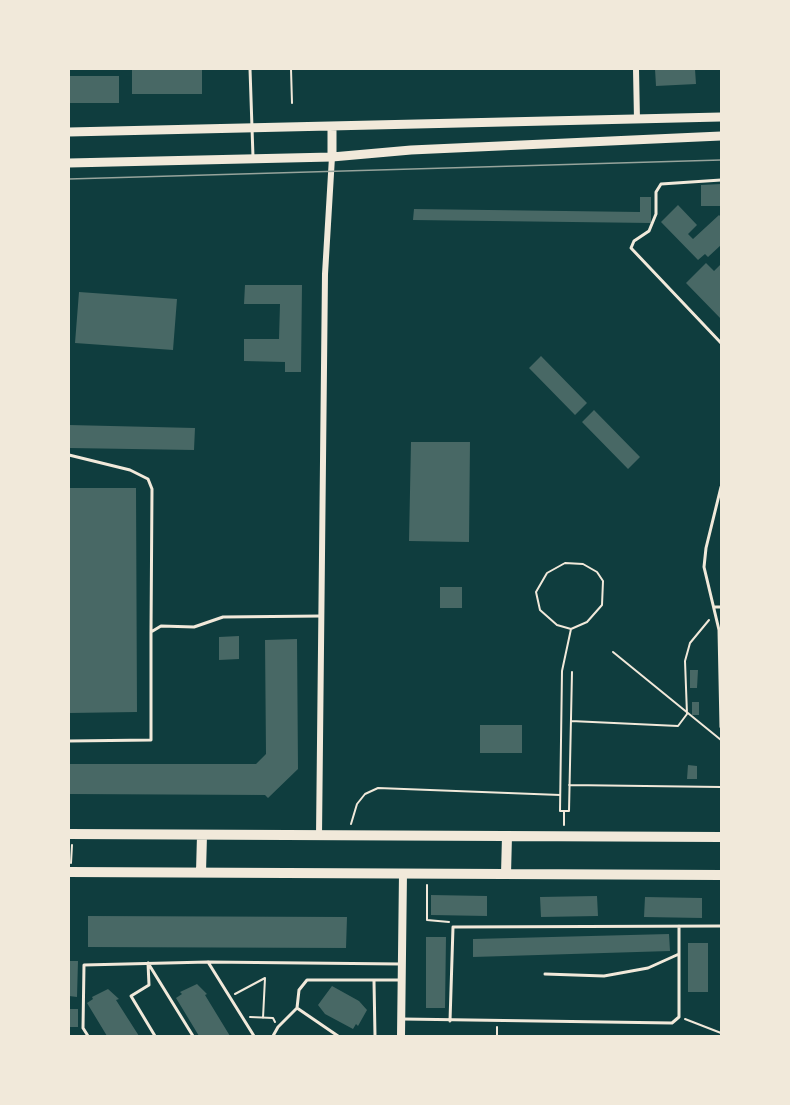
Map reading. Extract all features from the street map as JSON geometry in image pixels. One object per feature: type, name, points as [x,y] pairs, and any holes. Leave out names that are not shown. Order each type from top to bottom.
[{"type":"main road","points":[[69,132],[721,117]]},
{"type":"main road","points":[[637,120],[638,140]]},
{"type":"main road","points":[[332,126],[332,157]]},
{"type":"main road","points":[[69,163],[332,157],[411,150],[721,136]]},
{"type":"main road","points":[[71,834],[721,837]]},
{"type":"main road","points":[[201,872],[202,835]]},
{"type":"main road","points":[[506,874],[507,836]]},
{"type":"main road","points":[[70,872],[721,875]]},
{"type":"street","points":[[636,69],[637,120]]},
{"type":"street","points":[[320,835],[325,274],[332,157]]},
{"type":"street","points":[[401,1036],[403,873]]},
{"type":"lane","points":[[250,69],[253,159]]},
{"type":"lane","points":[[721,180],[661,184],[656,192],[656,214],[649,231],[634,241],[631,248],[721,343]]},
{"type":"lane","points":[[69,455],[130,470],[148,479],[152,489],[152,740],[69,741]]},
{"type":"lane","points":[[721,487],[706,548],[704,567],[719,630],[721,727]]},
{"type":"lane","points":[[714,607],[721,607]]},
{"type":"lane","points":[[151,633],[161,626],[194,627],[223,617],[322,616]]},
{"type":"lane","points":[[402,1019],[672,1023],[679,1017],[679,926]]},
{"type":"lane","points":[[450,1021],[453,927],[721,926]]},
{"type":"lane","points":[[545,974],[604,976],[648,968],[679,954]]},
{"type":"lane","points":[[88,1036],[83,1028],[84,965],[208,962],[402,964]]},
{"type":"lane","points":[[208,962],[254,1036]]},
{"type":"lane","points":[[148,963],[149,985],[131,996],[155,1036]]},
{"type":"lane","points":[[148,963],[193,1036]]},
{"type":"lane","points":[[273,1036],[278,1027],[297,1008],[298,990],[307,980],[402,980]]},
{"type":"lane","points":[[374,981],[375,1036]]},
{"type":"lane","points":[[297,1008],[338,1036]]},
{"type":"path","points":[[291,69],[292,103]]},
{"type":"path","points":[[565,563],[583,564],[597,572],[603,581],[602,605],[587,622],[571,629],[557,625],[540,610],[536,592],[547,573],[565,563]]},
{"type":"path","points":[[570,721],[678,726],[687,714],[684,661],[690,643],[707,623],[714,607]]},
{"type":"path","points":[[564,811],[560,811],[562,671],[571,629]]},
{"type":"path","points":[[614,652],[721,740]]},
{"type":"path","points":[[564,811],[568,811],[572,672]]},
{"type":"path","points":[[569,785],[721,787]]},
{"type":"path","points":[[351,824],[357,804],[365,794],[378,788],[560,795]]},
{"type":"path","points":[[564,811],[564,825]]},
{"type":"path","points":[[70,872],[71,834]]},
{"type":"path","points":[[427,885],[427,920],[447,920],[453,927]]},
{"type":"path","points":[[230,997],[265,978],[263,1017]]},
{"type":"path","points":[[242,1017],[273,1018]]},
{"type":"path","points":[[679,1017],[721,1033]]},
{"type":"path","points":[[497,1021],[497,1036]]},
{"type":"building","points":[[132,69],[202,69],[202,94],[132,94]]},
{"type":"building","points":[[655,69],[695,69],[696,84],[656,86]]},
{"type":"building","points":[[69,76],[119,76],[119,103],[69,103]]},
{"type":"building","points":[[721,184],[721,206],[701,206],[701,185]]},
{"type":"building","points":[[640,197],[651,197],[651,223],[413,220],[414,209],[640,212]]},
{"type":"building","points":[[678,205],[697,225],[688,234],[693,239],[719,215],[721,217],[721,245],[708,257],[705,254],[698,260],[661,222]]},
{"type":"building","points":[[706,263],[714,271],[721,264],[721,319],[686,283]]},
{"type":"building","points":[[245,285],[302,285],[301,372],[285,372],[285,362],[244,361],[244,339],[279,339],[280,304],[244,304]]},
{"type":"building","points":[[79,292],[177,299],[173,350],[75,343]]},
{"type":"building","points":[[541,356],[587,403],[575,415],[529,368]]},
{"type":"building","points":[[594,410],[640,457],[628,469],[582,422]]},
{"type":"building","points":[[69,425],[195,428],[194,450],[69,448]]},
{"type":"building","points":[[411,442],[470,442],[469,542],[409,541]]},
{"type":"building","points":[[69,488],[136,488],[137,712],[69,713]]},
{"type":"building","points":[[440,587],[462,587],[462,608],[440,608]]},
{"type":"building","points":[[239,636],[239,659],[219,660],[219,637]]},
{"type":"building","points":[[297,639],[298,769],[268,798],[265,795],[69,794],[69,764],[256,764],[266,754],[265,640]]},
{"type":"building","points":[[690,670],[698,670],[697,688],[690,688]]},
{"type":"building","points":[[692,702],[699,702],[699,715],[692,715]]},
{"type":"building","points":[[480,725],[522,725],[522,753],[480,753]]},
{"type":"building","points":[[688,765],[697,766],[697,779],[687,779]]},
{"type":"building","points":[[431,895],[487,896],[487,916],[431,915]]},
{"type":"building","points":[[597,896],[598,916],[541,917],[540,897]]},
{"type":"building","points":[[645,897],[702,898],[702,918],[644,917]]},
{"type":"building","points":[[88,916],[347,917],[346,948],[88,947]]},
{"type":"building","points":[[669,934],[670,951],[473,957],[473,939]]},
{"type":"building","points":[[426,937],[446,937],[445,1008],[426,1008]]},
{"type":"building","points":[[688,943],[708,943],[708,992],[688,992]]},
{"type":"building","points":[[69,961],[78,961],[77,997],[69,996]]},
{"type":"building","points":[[197,984],[207,994],[205,995],[230,1036],[199,1036],[176,998],[182,994],[180,992]]},
{"type":"building","points":[[332,986],[359,1001],[367,1010],[358,1026],[356,1024],[353,1029],[325,1014],[318,1005]]},
{"type":"building","points":[[108,989],[119,999],[116,1000],[139,1036],[107,1036],[87,1003],[93,999],[92,997]]},
{"type":"building","points":[[69,1009],[78,1009],[78,1027],[69,1027]]},
{"type":"tram line","points":[[69,179],[721,160]]}]
